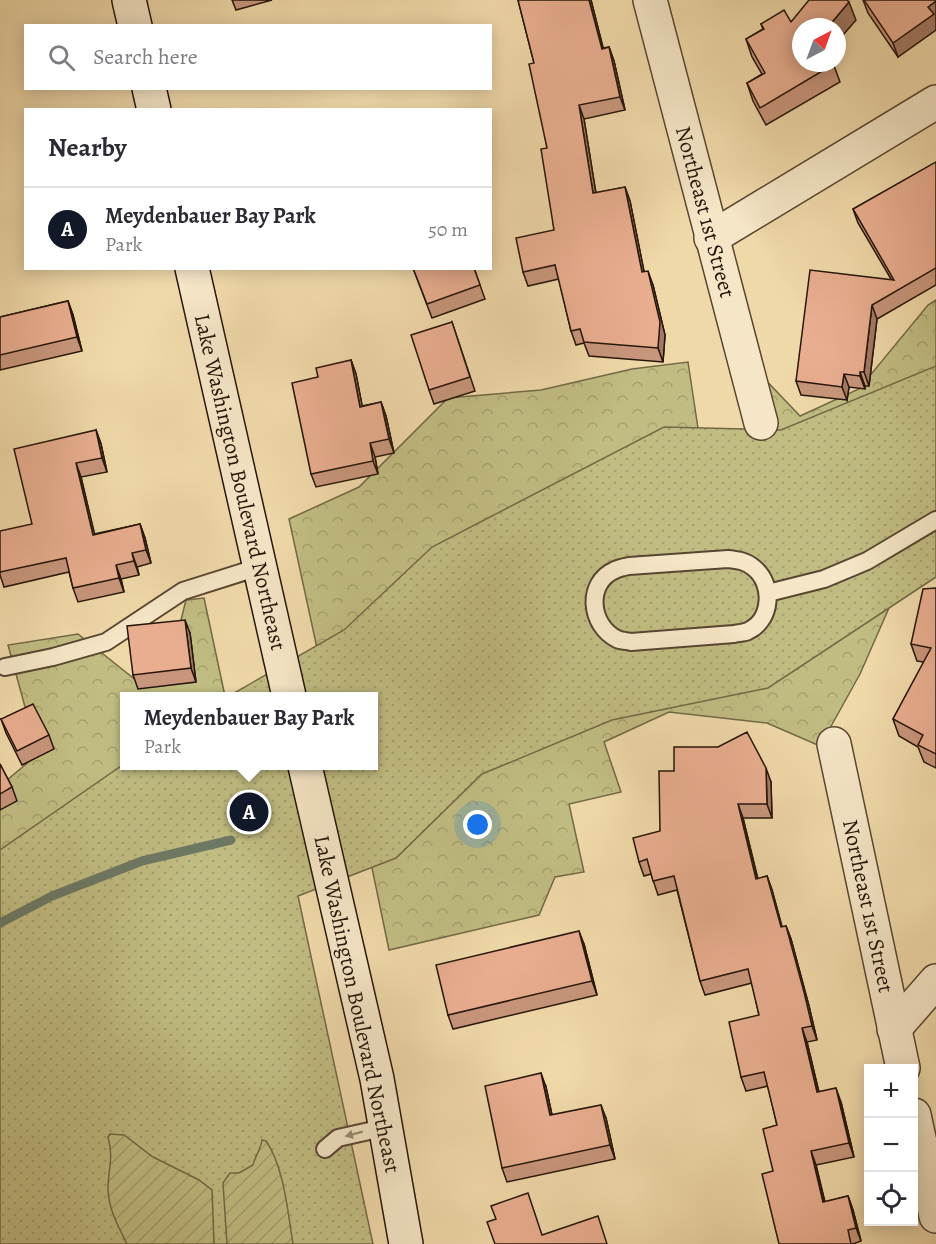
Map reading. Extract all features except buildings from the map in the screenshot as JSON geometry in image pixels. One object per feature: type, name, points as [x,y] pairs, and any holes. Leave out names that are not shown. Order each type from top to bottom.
[{"type":"street","points":[[129,0],[135,24]]},
{"type":"street","name":"Northeast 1st Street","points":[[650,0],[761,423]]},
{"type":"street","points":[[149,90],[154,108]]},
{"type":"street","points":[[711,238],[936,102]]},
{"type":"street","name":"Lake Washington Boulevard Northeast","points":[[192,270],[288,692]]},
{"type":"street","name":"Northeast 1st Street","points":[[834,744],[902,1064]]},
{"type":"street","name":"Lake Washington Boulevard Northeast","points":[[306,770],[387,1127],[406,1244]]},
{"type":"street","points":[[894,1029],[936,981]]},
{"type":"street","points":[[915,1118],[936,1216]]},
{"type":"lane","points":[[768,593],[824,579],[846,570],[877,556],[936,520]]},
{"type":"lane","points":[[728,559],[743,561],[755,568],[765,579],[768,593],[767,610],[760,622],[749,631],[631,642],[618,639],[607,632],[597,620],[594,606],[595,592],[602,579],[614,570],[629,566],[728,559]]},
{"type":"lane","points":[[4,667],[53,657],[106,642],[183,591],[259,567]]},
{"type":"lane","points":[[325,1149],[338,1138],[387,1127]]},
{"type":"green space","points":[[936,300],[936,564],[896,592],[860,674],[820,746],[767,723],[669,712],[604,742],[621,792],[569,804],[584,872],[555,877],[539,915],[389,950],[360,810],[778,456],[760,374],[800,416],[859,389],[928,305]]},
{"type":"green space","points":[[688,362],[707,488],[320,662],[289,519],[359,487],[448,398],[541,390],[632,369]]},
{"type":"green space","points":[[936,366],[936,577],[768,688],[612,720],[482,774],[396,858],[298,896],[373,1244],[0,1244],[0,850],[120,767],[120,770],[378,770],[378,692],[236,692],[344,630],[432,547],[664,427],[781,430]]},
{"type":"green space","points":[[204,598],[224,692],[120,692],[120,770],[0,876],[0,786],[38,754],[8,645],[78,634],[137,681],[172,656],[186,600]]},
{"type":"green space","points":[[110,1134],[124,1135],[153,1157],[199,1180],[212,1190],[214,1244],[127,1244],[110,1204],[108,1182],[111,1158],[108,1137]]},
{"type":"green space","points":[[262,1140],[266,1141],[277,1163],[293,1244],[227,1244],[223,1183],[230,1173],[239,1173],[253,1165]]},
{"type":"waterway","points":[[0,923],[52,896],[142,861],[231,840]]},
{"type":"place","name":"Meydenbauer Bay Park","points":[[249,812]]}]
